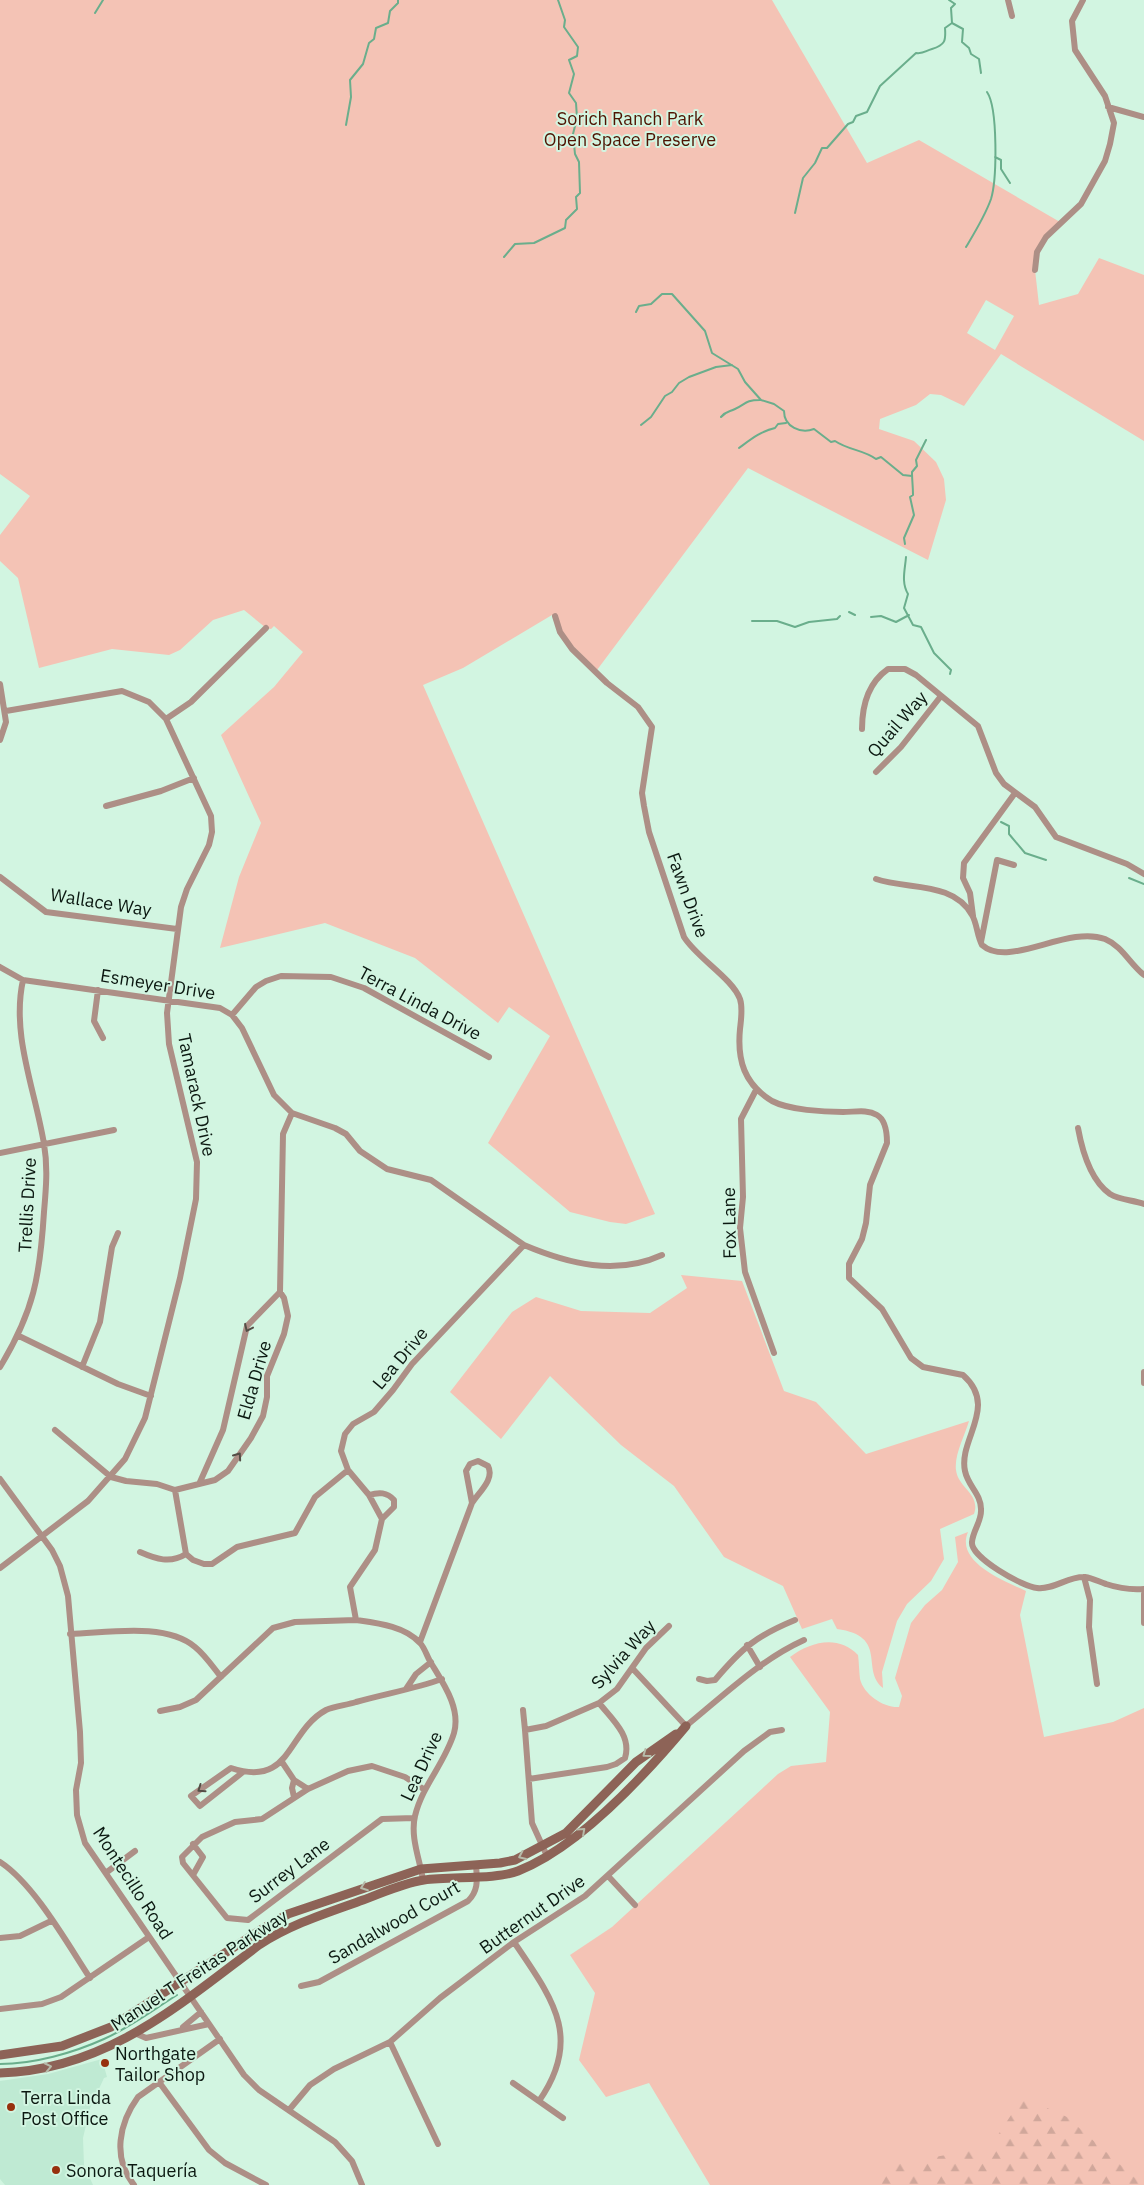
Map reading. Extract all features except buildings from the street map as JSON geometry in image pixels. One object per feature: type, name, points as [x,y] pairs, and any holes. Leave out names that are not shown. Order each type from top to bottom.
[{"type":"street","points":[[1008,0],[1012,16]]},
{"type":"street","points":[[1035,270],[1037,252],[1046,237],[1081,204],[1105,161],[1114,123],[1105,96],[1075,50],[1072,21],[1083,0]]},
{"type":"street","points":[[1108,107],[1144,117]]},
{"type":"street","name":"Fawn Drive","points":[[555,616],[560,632],[572,649],[607,683],[638,707],[650,724],[651,746],[642,793],[650,832],[684,936],[691,948],[729,984],[740,998],[741,1016],[738,1053],[741,1065],[756,1090],[774,1102],[790,1107],[842,1112],[866,1112],[883,1120],[887,1143],[870,1185],[866,1223],[862,1239],[849,1264],[849,1278],[882,1309],[911,1358],[923,1367],[963,1375],[975,1391],[978,1399],[976,1419],[964,1462],[967,1478],[981,1502],[981,1513],[972,1541],[972,1548],[977,1555],[1032,1587],[1052,1587],[1075,1578],[1084,1577]]},
{"type":"street","points":[[166,720],[191,702],[266,628]]},
{"type":"street","points":[[862,729],[864,705],[876,680],[888,669],[905,669],[916,675],[978,726],[996,773],[1015,793],[1026,798],[1035,807],[1056,837],[1126,864],[1144,874]]},
{"type":"street","points":[[0,684],[6,711],[6,722],[0,740]]},
{"type":"street","name":"Tamarack Drive","points":[[0,1568],[88,1501],[111,1477],[137,1437],[151,1396],[196,1199],[197,1162],[169,1044],[168,1000],[186,888],[204,858],[212,832],[208,807],[166,720],[148,702],[122,691],[6,711]]},
{"type":"street","name":"Quail Way","points":[[876,772],[901,747],[941,696]]},
{"type":"street","points":[[106,806],[161,792],[194,778]]},
{"type":"street","points":[[1015,793],[964,863],[963,878],[970,893],[973,916],[981,943],[990,950],[1002,954],[1080,936],[1093,936],[1115,944],[1144,975]]},
{"type":"street","points":[[981,943],[997,860],[1014,865]]},
{"type":"street","name":"Wallace Way","points":[[0,877],[46,912],[178,929]]},
{"type":"street","points":[[876,879],[940,890],[957,898],[973,916]]},
{"type":"street","name":"Esmeyer Drive","points":[[0,967],[23,980],[208,1005],[232,1015],[242,1028],[274,1095],[292,1113],[340,1131],[360,1151],[387,1169],[431,1180],[524,1245],[576,1262],[606,1267],[633,1266],[662,1255]]},
{"type":"street","name":"Terra Linda Drive","points":[[232,1015],[256,987],[266,981],[281,976],[330,977],[364,988],[489,1057]]},
{"type":"street","name":"Trellis Drive","points":[[0,1367],[19,1336],[31,1305],[38,1276],[47,1169],[44,1144],[18,1024],[18,1001],[23,980]]},
{"type":"street","points":[[98,990],[94,1021],[103,1038]]},
{"type":"street","name":"Fox Lane","points":[[756,1090],[741,1119],[743,1196],[740,1228],[745,1272],[774,1353]]},
{"type":"street","name":"Elda Drive","points":[[175,1490],[190,1488],[200,1482],[215,1480],[228,1471],[251,1438],[263,1416],[267,1397],[267,1376],[284,1334],[288,1316],[284,1298],[280,1292],[283,1134],[292,1113]]},
{"type":"street","points":[[1078,1128],[1088,1165],[1100,1183],[1110,1193],[1144,1204]]},
{"type":"street","points":[[0,1152],[114,1130]]},
{"type":"street","points":[[82,1367],[100,1322],[112,1247],[118,1233]]},
{"type":"street","name":"Lea Drive","points":[[382,1519],[369,1495],[348,1470],[341,1451],[345,1434],[353,1424],[374,1412],[412,1364],[524,1245]]},
{"type":"street","name":"Elda Drive","points":[[200,1482],[223,1430],[246,1326],[280,1292]]},
{"type":"street","points":[[19,1336],[118,1384],[151,1396]]},
{"type":"street","points":[[1144,1372],[1144,1383]]},
{"type":"street","points":[[56,1430],[111,1477],[126,1481],[157,1484],[175,1490],[186,1554],[193,1560],[204,1564],[212,1564],[237,1547],[295,1533],[315,1497],[348,1470]]},
{"type":"street","points":[[160,1712],[180,1707],[196,1700],[273,1628],[295,1622],[356,1620],[390,1625],[420,1642],[472,1502],[490,1478],[488,1466],[482,1461],[470,1464],[466,1471],[472,1502]]},
{"type":"street","name":"Montecillo Road","points":[[0,1479],[44,1535],[60,1566],[68,1596],[80,1740],[81,1763],[76,1790],[78,1820],[85,1843],[107,1872],[149,1937],[244,2075],[259,2090],[344,2151],[362,2185]]},
{"type":"street","points":[[356,1620],[350,1587],[375,1550],[382,1519],[394,1507],[394,1500],[390,1494],[369,1495]]},
{"type":"street","points":[[140,1552],[154,1558],[169,1561],[186,1554]]},
{"type":"street","points":[[1084,1577],[1117,1587],[1144,1590]]},
{"type":"street","points":[[1084,1577],[1090,1600],[1089,1628],[1097,1684]]},
{"type":"street","points":[[1144,1594],[1144,1623]]},
{"type":"street","points":[[699,1679],[715,1680],[738,1652],[759,1636],[795,1620]]},
{"type":"street","name":"Sylvia Way","points":[[525,1730],[546,1726],[599,1703],[617,1689],[633,1669],[646,1648],[669,1626]]},
{"type":"street","points":[[70,1634],[158,1631],[176,1636],[195,1647],[221,1677]]},
{"type":"street","name":"Manuel T Freitas Parkway","points":[[0,2055],[62,2046],[95,2035],[134,2014],[277,1919],[380,1881],[421,1869],[509,1862],[543,1846],[575,1825],[636,1762],[686,1726],[760,1667],[804,1640]]},
{"type":"street","name":"Lea Drive","points":[[420,1642],[442,1679],[454,1705],[455,1732],[446,1754],[424,1790],[414,1818],[414,1835],[423,1880]]},
{"type":"street","points":[[747,1645],[760,1667]]},
{"type":"street","points":[[406,1689],[416,1674],[431,1662]]},
{"type":"street","points":[[633,1669],[686,1726]]},
{"type":"street","points":[[416,1674],[420,1685]]},
{"type":"street","points":[[243,1772],[200,1806],[191,1796],[231,1768],[243,1772],[258,1773],[282,1762],[305,1727],[327,1710],[442,1679]]},
{"type":"street","points":[[529,1779],[607,1766],[616,1764],[625,1758],[628,1744],[622,1732],[599,1703]]},
{"type":"street","points":[[523,1710],[532,1822],[547,1856]]},
{"type":"street","name":"Manuel T Freitas Parkway","points":[[0,2073],[64,2064],[101,2051],[137,2034],[279,1932],[371,1897],[423,1880],[512,1873],[547,1856],[576,1836],[640,1779],[686,1726]]},
{"type":"street","name":"Butternut Drive","points":[[289,2110],[310,2085],[334,2069],[390,2042],[440,1998],[514,1942],[586,1896],[609,1877],[744,1751],[770,1732],[782,1730]]},
{"type":"street","points":[[282,1762],[294,1780],[308,1789]]},
{"type":"street","points":[[193,1875],[203,1857],[193,1844],[202,1837],[235,1822],[262,1818],[308,1789],[348,1771],[372,1766],[405,1778],[424,1790]]},
{"type":"street","points":[[294,1780],[292,1788],[294,1797]]},
{"type":"street","name":"Surrey Lane","points":[[193,1844],[182,1857],[183,1863],[227,1918],[248,1920],[382,1819],[414,1818]]},
{"type":"street","points":[[107,1872],[135,1852]]},
{"type":"street","points":[[0,1862],[10,1868],[33,1895],[90,1978]]},
{"type":"street","name":"Sandalwood Court","points":[[301,1986],[319,1982],[468,1901],[475,1892],[476,1865]]},
{"type":"street","points":[[609,1877],[635,1905]]},
{"type":"street","points":[[0,1938],[20,1936],[51,1921]]},
{"type":"street","points":[[0,2009],[33,2005],[61,1997],[149,1937]]},
{"type":"street","points":[[514,1942],[555,2007],[559,2023],[557,2068],[549,2086],[539,2101]]},
{"type":"street","points":[[182,2028],[201,2012]]},
{"type":"street","points":[[137,2034],[146,2038],[182,2028],[209,2024]]},
{"type":"street","points":[[134,2185],[121,2162],[119,2144],[123,2124],[130,2108],[138,2098],[220,2039]]},
{"type":"street","points":[[390,2042],[438,2144]]},
{"type":"street","points":[[159,2082],[209,2150],[225,2163],[266,2185]]},
{"type":"street","points":[[513,2083],[563,2118]]},
{"type":"shaded area","points":[[102,2059],[107,2077],[104,2078],[90,2108],[83,2138],[84,2165],[93,2185],[5,2185],[0,2179],[0,2081],[48,2074]]},
{"type":"green space","name":"Sorich Ranch Park Open Space Preserve","points":[[0,0],[772,0],[867,163],[919,140],[1060,222],[1037,252],[1035,270],[1039,305],[1078,294],[1099,258],[1144,275],[1144,441],[1001,354],[964,406],[941,395],[930,394],[916,405],[880,419],[879,429],[914,441],[936,462],[944,479],[946,500],[928,560],[748,468],[597,670],[559,632],[552,615],[463,668],[423,685],[655,1214],[626,1224],[570,1212],[488,1143],[550,1036],[509,1007],[498,1023],[415,958],[325,923],[220,948],[239,877],[261,823],[221,735],[274,687],[303,652],[274,626],[271,629],[266,628],[244,610],[213,620],[180,650],[169,655],[112,649],[39,668],[18,578],[0,561],[0,535],[30,496],[0,474]],"holes":[[[986,300],[1014,316],[995,350],[967,333]]]},
{"type":"green space","points":[[681,1275],[742,1281],[784,1391],[816,1402],[866,1454],[969,1421],[958,1452],[956,1470],[961,1482],[972,1496],[975,1507],[974,1514],[940,1529],[944,1559],[931,1581],[907,1604],[897,1621],[882,1672],[883,1688],[873,1672],[871,1654],[863,1639],[853,1633],[837,1629],[832,1619],[802,1629],[783,1586],[724,1557],[674,1486],[621,1445],[550,1376],[501,1439],[450,1392],[512,1312],[536,1297],[581,1311],[650,1313],[687,1288]]},
{"type":"green space","points":[[968,1532],[966,1543],[968,1552],[975,1561],[995,1576],[1026,1591],[1020,1615],[1044,1737],[1113,1722],[1144,1708],[1144,2185],[710,2185],[649,2083],[606,2097],[579,2060],[595,1993],[570,1955],[612,1927],[778,1774],[791,1766],[826,1762],[830,1712],[790,1657],[815,1644],[833,1642],[842,1644],[858,1655],[860,1679],[870,1695],[881,1703],[899,1707],[902,1696],[895,1678],[911,1623],[925,1605],[942,1590],[958,1562],[955,1537]]},
{"type":"green space","points":[[1023,2097],[1067,2117],[1143,2185],[867,2185],[885,2166],[990,2147]]},
{"type":"waterway","points":[[95,13],[103,0]]},
{"type":"waterway","points":[[346,125],[351,97],[350,80],[363,64],[369,43],[374,39],[376,28],[388,23],[390,11],[398,3],[398,0]]},
{"type":"waterway","points":[[504,257],[515,244],[534,243],[565,228],[566,220],[577,209],[576,197],[580,193],[579,162],[575,154],[573,134],[577,118],[576,103],[569,93],[574,74],[569,60],[577,56],[578,47],[564,27],[565,20],[558,0]]},
{"type":"waterway","points":[[795,213],[803,178],[815,163],[822,148],[827,148],[848,124],[853,122],[856,116],[867,112],[880,86],[916,53],[923,53],[944,42],[945,28],[952,23],[951,8],[955,4],[949,0]]},
{"type":"waterway","points":[[952,23],[963,29],[962,42],[969,48],[971,54],[979,59],[981,73]]},
{"type":"waterway","points":[[966,247],[986,212],[993,189],[995,128],[991,100],[987,92]]},
{"type":"waterway","points":[[995,157],[1001,160],[1001,169],[1010,183]]},
{"type":"waterway","points":[[636,312],[639,306],[651,304],[662,294],[672,294],[705,331],[712,353],[738,369],[745,382],[761,400],[774,404],[784,411],[790,425],[804,431],[814,429],[831,442],[835,441],[876,459],[881,457],[903,475],[912,476]]},
{"type":"waterway","points":[[641,425],[651,417],[665,396],[672,392],[679,383],[689,377],[716,367],[732,365]]},
{"type":"waterway","points":[[721,417],[748,402],[760,400]]},
{"type":"waterway","points":[[739,448],[760,434],[775,428],[778,424],[786,423]]},
{"type":"waterway","points":[[905,544],[904,538],[914,515],[910,497],[913,495],[912,472],[917,466],[916,460],[926,440]]},
{"type":"waterway","points":[[906,557],[904,580],[908,594],[904,608],[913,625],[921,627],[934,653],[951,670],[950,674]]},
{"type":"waterway","points":[[849,612],[855,615]]},
{"type":"waterway","points":[[871,617],[881,616],[896,622],[909,615]]},
{"type":"waterway","points":[[752,621],[777,621],[795,627],[809,622],[837,619],[840,616]]},
{"type":"waterway","points":[[1001,822],[1009,826],[1009,834],[1025,853],[1046,860]]},
{"type":"waterway","points":[[1129,878],[1144,884]]},
{"type":"waterway","points":[[0,2064],[40,2060],[92,2044],[123,2030],[177,1995]]},
{"type":"place","name":"Northgate Tailor Shop","points":[[105,2063]]},
{"type":"place","name":"Terra Linda Post Office","points":[[11,2107]]},
{"type":"place","name":"Sonora Taquería","points":[[56,2170]]}]
